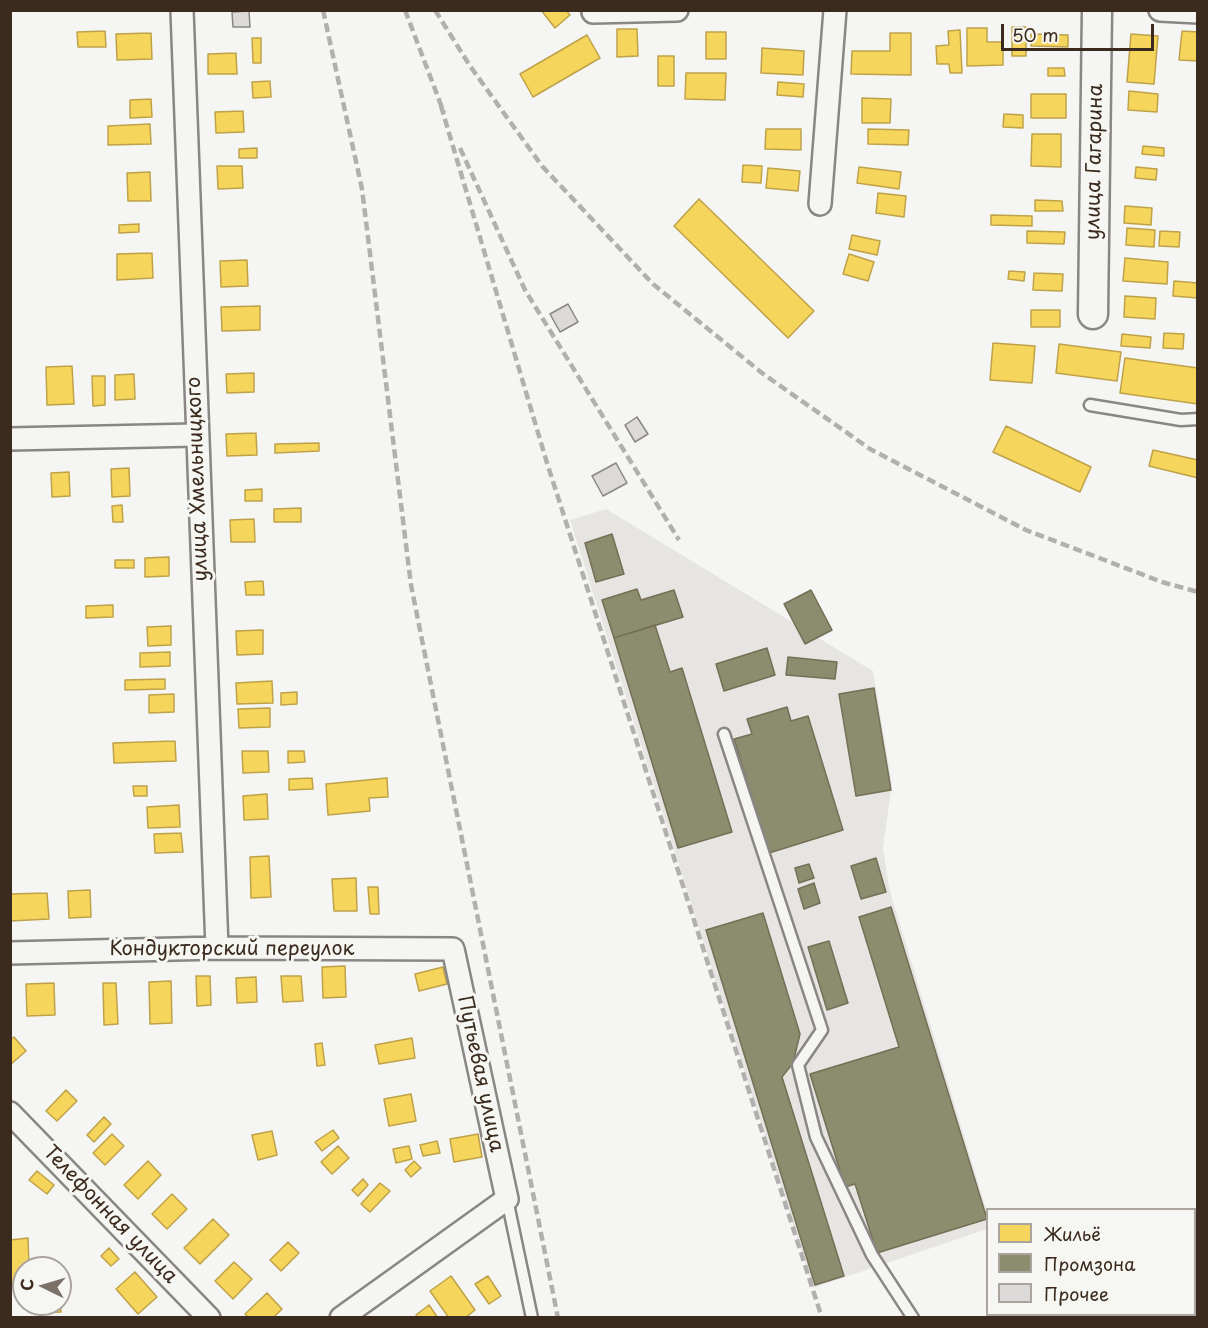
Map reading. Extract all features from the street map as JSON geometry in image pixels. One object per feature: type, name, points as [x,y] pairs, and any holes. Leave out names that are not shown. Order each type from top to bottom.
[{"type":"street","name":"улица Хмельницкого","points":[[182,10],[196,435],[217,948]]},
{"type":"street","points":[[593,12],[677,10]]},
{"type":"street","points":[[820,204],[835,10]]},
{"type":"street","name":"улица Гагарина","points":[[1093,314],[1097,10]]},
{"type":"street","points":[[1160,10],[1197,12]]},
{"type":"street","points":[[10,439],[196,435]]},
{"type":"street","name":"Кондукторский переулок","points":[[10,952],[217,948],[453,949]]},
{"type":"street","name":"Путьевая улица","points":[[453,949],[507,1199]]},
{"type":"street","name":"Телефонная улица","points":[[10,1113],[209,1317]]},
{"type":"street","points":[[341,1317],[507,1199]]},
{"type":"lane","points":[[1090,405],[1181,420],[1197,419]]},
{"type":"lane","points":[[724,734],[822,1030],[798,1065],[816,1137],[872,1255],[913,1317]]},
{"type":"lane","points":[[507,1199],[532,1317]]},
{"type":"shaded area","points":[[606,509],[873,671],[892,784],[883,847],[889,888],[986,1209],[986,1229],[813,1288],[570,520]]},
{"type":"building: Жильё","points":[[541,10],[566,10],[570,15],[555,28]]},
{"type":"building: Жильё","points":[[1012,27],[1026,27],[1026,56],[1012,56]]},
{"type":"building: Жильё","points":[[967,28],[987,28],[987,42],[1003,42],[1003,65],[967,66]]},
{"type":"building: Жильё","points":[[617,29],[637,29],[638,56],[617,57]]},
{"type":"building: Жильё","points":[[960,30],[962,73],[950,73],[949,64],[937,64],[936,46],[949,45],[948,31]]},
{"type":"building: Жильё","points":[[105,31],[106,47],[78,47],[77,32]]},
{"type":"building: Жильё","points":[[1182,31],[1198,32],[1198,61],[1179,60]]},
{"type":"building: Жильё","points":[[706,32],[726,32],[726,59],[706,59]]},
{"type":"building: Жильё","points":[[151,33],[152,59],[117,60],[116,34]]},
{"type":"building: Жильё","points":[[890,33],[911,33],[911,75],[851,74],[852,51],[890,51]]},
{"type":"building: Жильё","points":[[1031,34],[1068,35],[1068,47],[1031,46]]},
{"type":"building: Жильё","points":[[1131,34],[1158,36],[1154,84],[1127,82]]},
{"type":"building: Жильё","points":[[587,35],[600,58],[533,97],[520,74]]},
{"type":"building: Жильё","points":[[252,38],[261,38],[261,63],[253,63]]},
{"type":"building: Жильё","points":[[762,48],[804,51],[803,75],[761,73]]},
{"type":"building: Жильё","points":[[236,53],[237,74],[208,74],[208,54]]},
{"type":"building: Жильё","points":[[658,56],[674,56],[674,86],[658,86]]},
{"type":"building: Жильё","points":[[1048,68],[1064,68],[1065,76],[1048,76]]},
{"type":"building: Жильё","points":[[686,73],[726,73],[725,100],[685,99]]},
{"type":"building: Жильё","points":[[270,81],[271,97],[253,98],[252,82]]},
{"type":"building: Жильё","points":[[778,82],[804,84],[803,97],[777,95]]},
{"type":"building: Жильё","points":[[1129,91],[1158,94],[1157,112],[1128,110]]},
{"type":"building: Жильё","points":[[1031,94],[1066,94],[1066,118],[1031,118]]},
{"type":"building: Жильё","points":[[862,98],[891,99],[890,123],[862,123]]},
{"type":"building: Жильё","points":[[151,99],[152,117],[130,118],[130,100]]},
{"type":"building: Жильё","points":[[243,111],[244,132],[216,133],[215,112]]},
{"type":"building: Жильё","points":[[1004,114],[1023,115],[1023,128],[1003,127]]},
{"type":"building: Жильё","points":[[150,124],[151,144],[108,145],[108,126]]},
{"type":"building: Жильё","points":[[766,129],[801,129],[801,150],[765,149]]},
{"type":"building: Жильё","points":[[868,129],[909,130],[908,145],[868,144]]},
{"type":"building: Жильё","points":[[1032,134],[1061,134],[1061,167],[1031,166]]},
{"type":"building: Жильё","points":[[1143,146],[1164,148],[1164,156],[1142,154]]},
{"type":"building: Жильё","points":[[257,148],[257,158],[239,158],[239,149]]},
{"type":"building: Жильё","points":[[743,165],[762,166],[761,183],[742,182]]},
{"type":"building: Жильё","points":[[217,166],[242,166],[243,188],[218,189]]},
{"type":"building: Жильё","points":[[859,167],[901,172],[899,189],[857,183]]},
{"type":"building: Жильё","points":[[1136,167],[1157,169],[1156,180],[1135,178]]},
{"type":"building: Жильё","points":[[768,168],[800,171],[798,191],[766,188]]},
{"type":"building: Жильё","points":[[150,172],[151,201],[128,201],[127,173]]},
{"type":"building: Жильё","points":[[878,193],[906,196],[904,217],[876,213]]},
{"type":"building: Жильё","points":[[699,199],[814,311],[788,338],[674,226]]},
{"type":"building: Жильё","points":[[1035,200],[1062,201],[1063,211],[1035,211]]},
{"type":"building: Жильё","points":[[1125,206],[1152,208],[1151,225],[1124,223]]},
{"type":"building: Жильё","points":[[991,215],[1032,216],[1032,226],[991,225]]},
{"type":"building: Жильё","points":[[139,224],[139,232],[119,233],[119,225]]},
{"type":"building: Жильё","points":[[1127,228],[1155,230],[1154,247],[1126,245]]},
{"type":"building: Жильё","points":[[1027,231],[1065,232],[1064,244],[1027,243]]},
{"type":"building: Жильё","points":[[1160,231],[1180,232],[1179,247],[1159,246]]},
{"type":"building: Жильё","points":[[852,235],[880,241],[877,255],[849,249]]},
{"type":"building: Жильё","points":[[152,253],[153,278],[117,280],[117,254]]},
{"type":"building: Жильё","points":[[849,254],[874,262],[868,281],[843,274]]},
{"type":"building: Жильё","points":[[1125,258],[1168,262],[1167,284],[1123,281]]},
{"type":"building: Жильё","points":[[247,260],[248,286],[221,287],[220,261]]},
{"type":"building: Жильё","points":[[1009,271],[1025,272],[1024,281],[1008,279]]},
{"type":"building: Жильё","points":[[1034,273],[1063,274],[1062,291],[1033,290]]},
{"type":"building: Жильё","points":[[1174,281],[1198,283],[1198,298],[1173,296]]},
{"type":"building: Жильё","points":[[1125,296],[1156,298],[1155,319],[1124,317]]},
{"type":"building: Жильё","points":[[260,306],[260,330],[222,331],[221,307]]},
{"type":"building: Жильё","points":[[1031,310],[1060,310],[1060,327],[1031,327]]},
{"type":"building: Жильё","points":[[1164,333],[1184,334],[1183,349],[1163,348]]},
{"type":"building: Жильё","points":[[1122,334],[1151,337],[1150,348],[1121,346]]},
{"type":"building: Жильё","points":[[993,343],[1035,346],[1032,383],[990,380]]},
{"type":"building: Жильё","points":[[1059,344],[1121,352],[1117,381],[1056,373]]},
{"type":"building: Жильё","points":[[1125,358],[1198,368],[1198,404],[1120,393]]},
{"type":"building: Жильё","points":[[72,366],[74,404],[47,405],[46,367]]},
{"type":"building: Жильё","points":[[254,373],[254,392],[227,393],[226,374]]},
{"type":"building: Жильё","points":[[134,374],[135,399],[115,400],[115,375]]},
{"type":"building: Жильё","points":[[92,376],[105,376],[105,405],[93,406]]},
{"type":"building: Жильё","points":[[1006,426],[1091,467],[1080,492],[993,452]]},
{"type":"building: Жильё","points":[[256,433],[257,455],[227,456],[226,434]]},
{"type":"building: Жильё","points":[[319,443],[319,451],[275,453],[275,444]]},
{"type":"building: Жильё","points":[[1153,450],[1198,460],[1198,478],[1149,466]]},
{"type":"building: Жильё","points":[[129,468],[130,496],[112,497],[111,469]]},
{"type":"building: Жильё","points":[[69,472],[70,496],[52,497],[51,473]]},
{"type":"building: Жильё","points":[[262,489],[262,501],[245,501],[245,490]]},
{"type":"building: Жильё","points":[[122,505],[123,522],[113,522],[112,506]]},
{"type":"building: Жильё","points":[[301,508],[301,522],[274,522],[274,509]]},
{"type":"building: Жильё","points":[[254,519],[255,542],[231,542],[230,520]]},
{"type":"building: Жильё","points":[[169,557],[169,576],[145,577],[145,558]]},
{"type":"building: Жильё","points":[[115,560],[134,560],[134,568],[115,568]]},
{"type":"building: Жильё","points":[[263,581],[264,595],[246,595],[245,582]]},
{"type":"building: Жильё","points":[[113,605],[113,617],[86,618],[86,606]]},
{"type":"building: Жильё","points":[[171,626],[171,645],[148,646],[147,627]]},
{"type":"building: Жильё","points":[[263,630],[263,654],[237,655],[236,631]]},
{"type":"building: Жильё","points":[[170,652],[170,666],[140,667],[140,653]]},
{"type":"building: Жильё","points":[[165,679],[165,689],[125,690],[125,680]]},
{"type":"building: Жильё","points":[[272,681],[273,703],[237,704],[236,683]]},
{"type":"building: Жильё","points":[[297,692],[297,704],[281,705],[281,693]]},
{"type":"building: Жильё","points":[[174,694],[174,712],[149,713],[149,695]]},
{"type":"building: Жильё","points":[[270,708],[270,727],[239,728],[238,709]]},
{"type":"building: Жильё","points":[[175,741],[176,761],[114,763],[113,743]]},
{"type":"building: Жильё","points":[[242,751],[268,751],[269,772],[243,773]]},
{"type":"building: Жильё","points":[[288,751],[304,751],[305,762],[288,763]]},
{"type":"building: Жильё","points":[[312,778],[313,789],[289,790],[289,779]]},
{"type":"building: Жильё","points":[[387,778],[388,797],[369,798],[370,811],[328,815],[326,784]]},
{"type":"building: Жильё","points":[[133,786],[147,786],[147,796],[134,796]]},
{"type":"building: Жильё","points":[[267,794],[268,819],[244,820],[243,796]]},
{"type":"building: Жильё","points":[[179,805],[180,827],[148,828],[147,807]]},
{"type":"building: Жильё","points":[[181,833],[183,852],[155,853],[154,834]]},
{"type":"building: Жильё","points":[[269,856],[271,897],[251,898],[250,857]]},
{"type":"building: Жильё","points":[[356,878],[357,911],[334,911],[332,879]]},
{"type":"building: Жильё","points":[[368,887],[378,887],[379,914],[370,914]]},
{"type":"building: Жильё","points":[[90,890],[91,917],[69,918],[68,891]]},
{"type":"building: Жильё","points":[[47,893],[49,919],[10,921],[10,894]]},
{"type":"building: Жильё","points":[[345,966],[346,997],[323,998],[322,967]]},
{"type":"building: Жильё","points":[[443,967],[447,984],[419,991],[415,974]]},
{"type":"building: Жильё","points":[[196,976],[210,976],[211,1005],[197,1006]]},
{"type":"building: Жильё","points":[[281,976],[301,976],[303,1001],[283,1002]]},
{"type":"building: Жильё","points":[[256,977],[257,1002],[237,1003],[236,978]]},
{"type":"building: Жильё","points":[[171,981],[172,1023],[150,1024],[149,982]]},
{"type":"building: Жильё","points":[[54,983],[55,1015],[27,1016],[26,984]]},
{"type":"building: Жильё","points":[[103,983],[116,983],[118,1024],[104,1025]]},
{"type":"building: Жильё","points":[[14,1037],[26,1051],[10,1065],[10,1040]]},
{"type":"building: Жильё","points":[[412,1038],[415,1058],[379,1064],[375,1045]]},
{"type":"building: Жильё","points":[[322,1043],[325,1065],[317,1066],[315,1044]]},
{"type":"building: Жильё","points":[[66,1090],[77,1101],[57,1121],[46,1111]]},
{"type":"building: Жильё","points":[[411,1094],[416,1121],[389,1126],[384,1099]]},
{"type":"building: Жильё","points":[[104,1117],[111,1124],[94,1142],[87,1135]]},
{"type":"building: Жильё","points":[[333,1130],[339,1138],[322,1151],[315,1142]]},
{"type":"building: Жильё","points":[[272,1131],[277,1155],[258,1160],[252,1135]]},
{"type":"building: Жильё","points":[[112,1134],[124,1146],[105,1165],[93,1153]]},
{"type":"building: Жильё","points":[[478,1134],[482,1157],[454,1162],[450,1139]]},
{"type":"building: Жильё","points":[[437,1141],[440,1153],[423,1156],[420,1145]]},
{"type":"building: Жильё","points":[[338,1146],[349,1158],[332,1174],[321,1162]]},
{"type":"building: Жильё","points":[[409,1146],[412,1159],[396,1163],[393,1149]]},
{"type":"building: Жильё","points":[[148,1161],[161,1175],[138,1199],[124,1185]]},
{"type":"building: Жильё","points":[[414,1161],[421,1168],[411,1177],[405,1170]]},
{"type":"building: Жильё","points":[[37,1171],[54,1185],[47,1194],[29,1180]]},
{"type":"building: Жильё","points":[[363,1179],[368,1185],[358,1196],[352,1190]]},
{"type":"building: Жильё","points":[[380,1183],[390,1191],[370,1212],[361,1204]]},
{"type":"building: Жильё","points":[[172,1194],[187,1209],[167,1229],[152,1214]]},
{"type":"building: Жильё","points":[[213,1219],[229,1235],[200,1264],[184,1248]]},
{"type":"building: Жильё","points":[[28,1238],[29,1256],[12,1256],[12,1287],[10,1287],[10,1240]]},
{"type":"building: Жильё","points":[[288,1242],[299,1253],[281,1271],[270,1260]]},
{"type":"building: Жильё","points":[[109,1248],[119,1259],[111,1266],[101,1256]]},
{"type":"building: Жильё","points":[[234,1262],[252,1279],[233,1299],[215,1281]]},
{"type":"building: Жильё","points":[[135,1272],[157,1297],[138,1314],[116,1289]]},
{"type":"building: Жильё","points":[[451,1276],[475,1310],[465,1318],[449,1318],[430,1291]]},
{"type":"building: Жильё","points":[[488,1276],[501,1296],[489,1304],[475,1284]]},
{"type":"building: Жильё","points":[[267,1293],[282,1309],[273,1318],[249,1318],[245,1314]]},
{"type":"building: Жильё","points":[[429,1305],[438,1318],[418,1318],[416,1315]]},
{"type":"building: Промзона","points":[[612,534],[624,574],[596,582],[585,543]]},
{"type":"building: Промзона","points":[[637,589],[641,600],[674,590],[683,617],[614,638],[602,600]]},
{"type":"building: Промзона","points":[[811,590],[832,630],[805,644],[784,604]]},
{"type":"building: Промзона","points":[[655,625],[670,672],[682,668],[732,832],[678,848],[614,638]]},
{"type":"building: Промзона","points":[[767,648],[775,675],[724,691],[716,664]]},
{"type":"building: Промзона","points":[[788,657],[837,662],[835,679],[786,675]]},
{"type":"building: Промзона","points":[[874,688],[891,790],[856,796],[839,694]]},
{"type":"building: Промзона","points":[[787,707],[791,721],[808,716],[843,830],[769,853],[734,739],[752,734],[747,719]]},
{"type":"building: Промзона","points":[[876,858],[886,892],[861,899],[851,866]]},
{"type":"building: Промзона","points":[[809,864],[814,878],[799,883],[795,868]]},
{"type":"building: Промзона","points":[[814,883],[820,903],[804,909],[798,889]]},
{"type":"building: Промзона","points":[[891,907],[986,1216],[986,1219],[877,1253],[855,1184],[845,1187],[810,1074],[899,1047],[859,917]]},
{"type":"building: Промзона","points":[[763,913],[800,1034],[793,1063],[782,1077],[844,1276],[815,1285],[706,930]]},
{"type":"building: Промзона","points":[[829,941],[848,1003],[827,1010],[808,947]]},
{"type":"building: Прочее","points":[[249,11],[250,27],[233,27],[232,12]]},
{"type":"building: Прочее","points":[[568,304],[578,322],[560,332],[550,314]]},
{"type":"building: Прочее","points":[[637,417],[648,434],[635,442],[625,425]]},
{"type":"building: Прочее","points":[[616,463],[627,483],[603,496],[592,476]]},
{"type":"railway","points":[[323,10],[362,189],[411,585],[558,1318]]},
{"type":"railway","points":[[405,10],[444,113]]},
{"type":"railway","points":[[435,10],[470,66],[542,166],[653,284],[762,373],[870,449],[1026,530],[1162,582],[1198,592]]},
{"type":"railway","points":[[441,106],[547,463],[822,1318]]},
{"type":"railway","points":[[460,148],[525,290],[679,540]]}]
